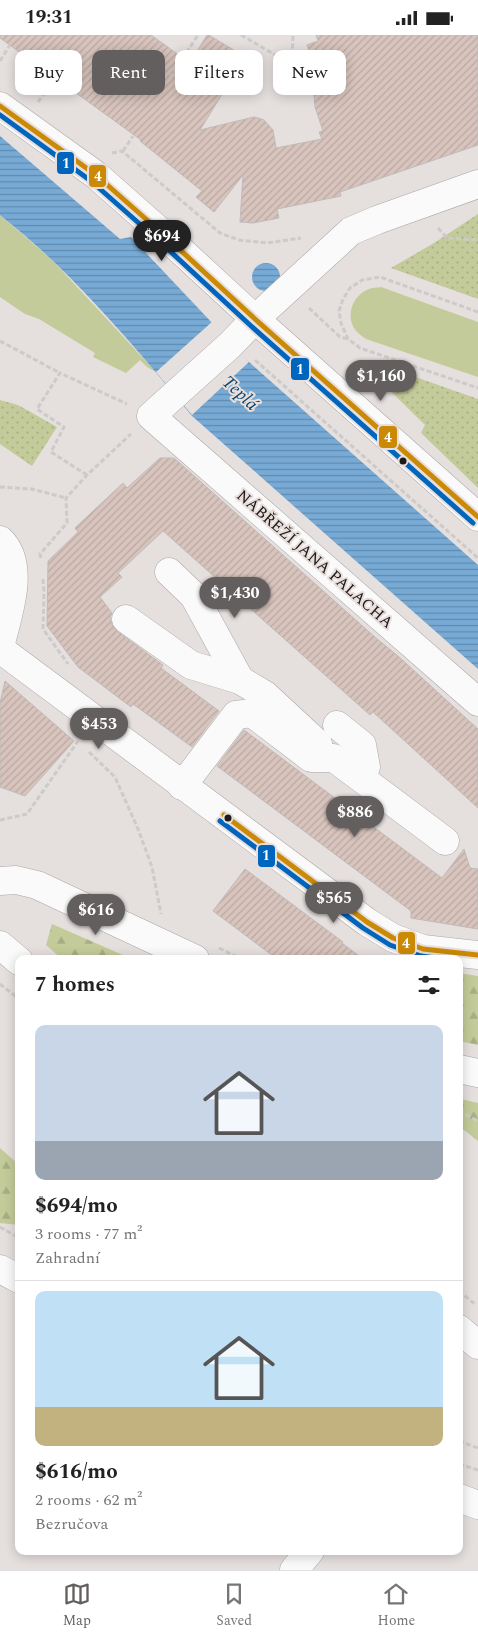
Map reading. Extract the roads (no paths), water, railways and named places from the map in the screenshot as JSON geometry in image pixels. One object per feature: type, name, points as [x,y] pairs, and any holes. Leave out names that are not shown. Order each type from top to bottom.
[{"type":"street","points":[[0,106],[96,175],[478,517]]},
{"type":"street","points":[[255,319],[350,231],[478,183]]},
{"type":"street","name":"NÁBŘEŽÍ JANA PALACHA","points":[[255,319],[232,343],[151,416],[478,702]]},
{"type":"street","points":[[0,540],[6,546],[12,560],[14,573],[13,594],[0,648],[84,713],[367,922],[393,938],[423,949],[478,955]]},
{"type":"street","points":[[169,571],[194,597],[240,680]]},
{"type":"street","points":[[126,619],[191,665],[240,680],[265,695],[334,758],[445,841]]},
{"type":"street","points":[[182,786],[236,715],[252,713],[311,758],[334,758]]},
{"type":"street","points":[[338,725],[362,745],[366,767],[360,777]]},
{"type":"street","points":[[0,881],[16,880],[37,885],[186,955]]},
{"type":"street","points":[[0,945],[15,958]]},
{"type":"street","points":[[463,1070],[478,1073]]},
{"type":"street","points":[[0,1269],[15,1277]]},
{"type":"street","points":[[463,1332],[478,1345]]},
{"type":"street","points":[[463,1499],[478,1505]]},
{"type":"street","points":[[294,1570],[307,1555]]},
{"type":"water","name":"Teplá","points":[[0,136],[120,239],[131,237],[249,362],[478,565],[478,669],[192,416],[107,316],[71,278],[0,215]]},
{"type":"water","points":[[266,263],[276,267],[280,277],[276,287],[266,291],[256,287],[252,277],[256,267]]}]
